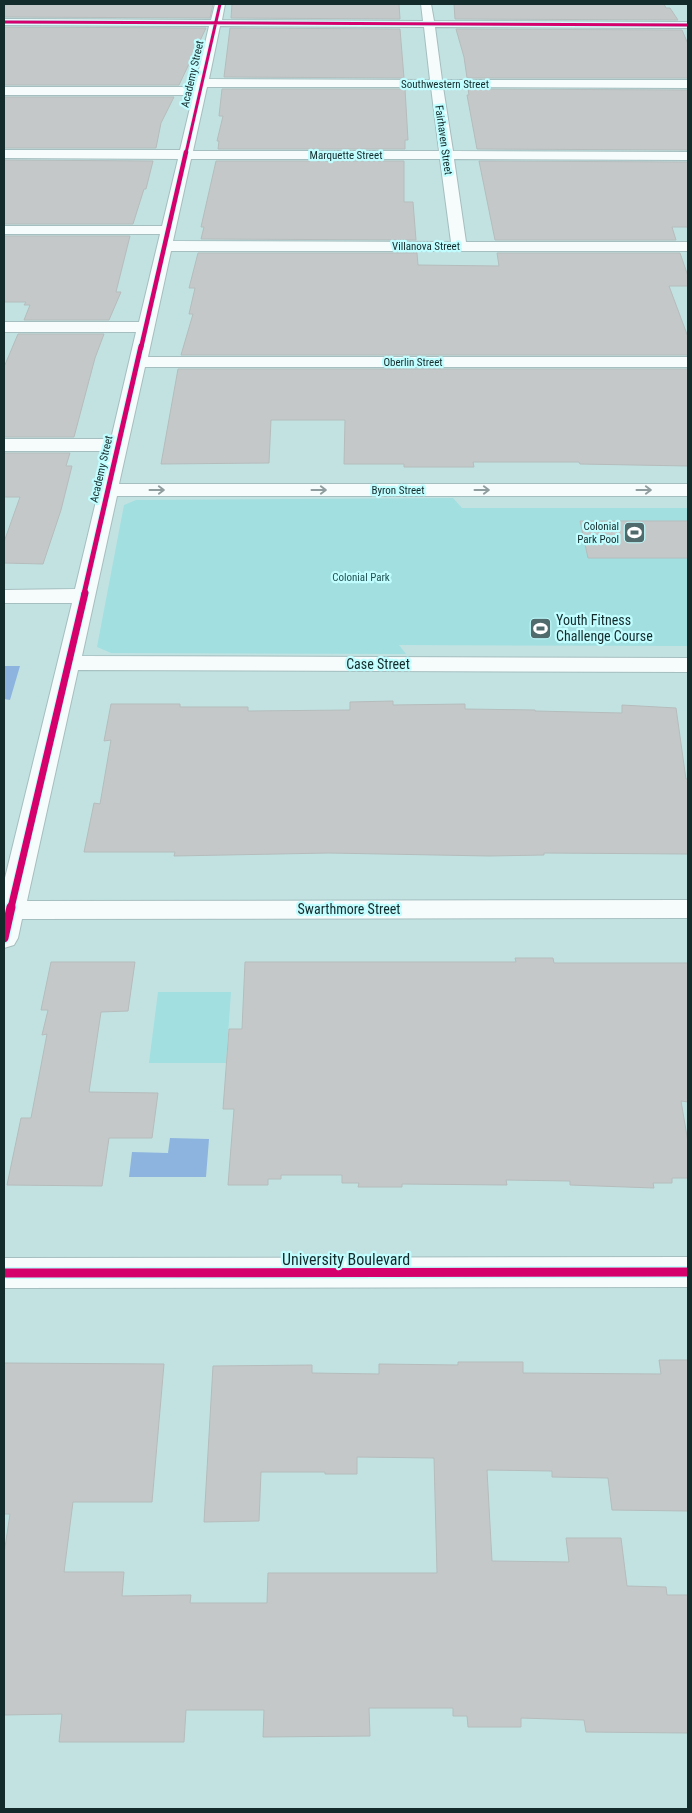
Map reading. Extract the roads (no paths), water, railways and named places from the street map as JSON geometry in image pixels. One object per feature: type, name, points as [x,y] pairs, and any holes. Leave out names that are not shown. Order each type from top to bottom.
[{"type":"street","name":"Academy Street","points":[[4,938],[10,910],[15,842],[68,663],[220,4]]},
{"type":"street","name":"Fairhaven Street","points":[[426,4],[459,246]]},
{"type":"street","points":[[4,22],[688,25]]},
{"type":"street","name":"Southwestern Street","points":[[4,91],[437,84],[688,84]]},
{"type":"street","name":"Marquette Street","points":[[4,154],[688,156]]},
{"type":"street","name":"Villanova Street","points":[[4,230],[166,238],[459,246],[688,247]]},
{"type":"street","points":[[4,327],[145,327]]},
{"type":"street","name":"Oberlin Street","points":[[137,362],[688,362]]},
{"type":"street","points":[[4,445],[118,446]]},
{"type":"street","name":"Byron Street","points":[[108,490],[688,490]]},
{"type":"street","points":[[4,596],[84,596]]},
{"type":"street","name":"Case Street","points":[[68,663],[688,665]]},
{"type":"street","name":"Swarthmore Street","points":[[10,910],[688,909]]},
{"type":"street","name":"University Boulevard","points":[[4,1273],[688,1272]]},
{"type":"place","name":"Colonial Park Pool","points":[[635,532]]},
{"type":"place","name":"Youth Fitness Challenge Course","points":[[540,628]]},
{"type":"park label","name":"Colonial Park","points":[[361,577]]}]
